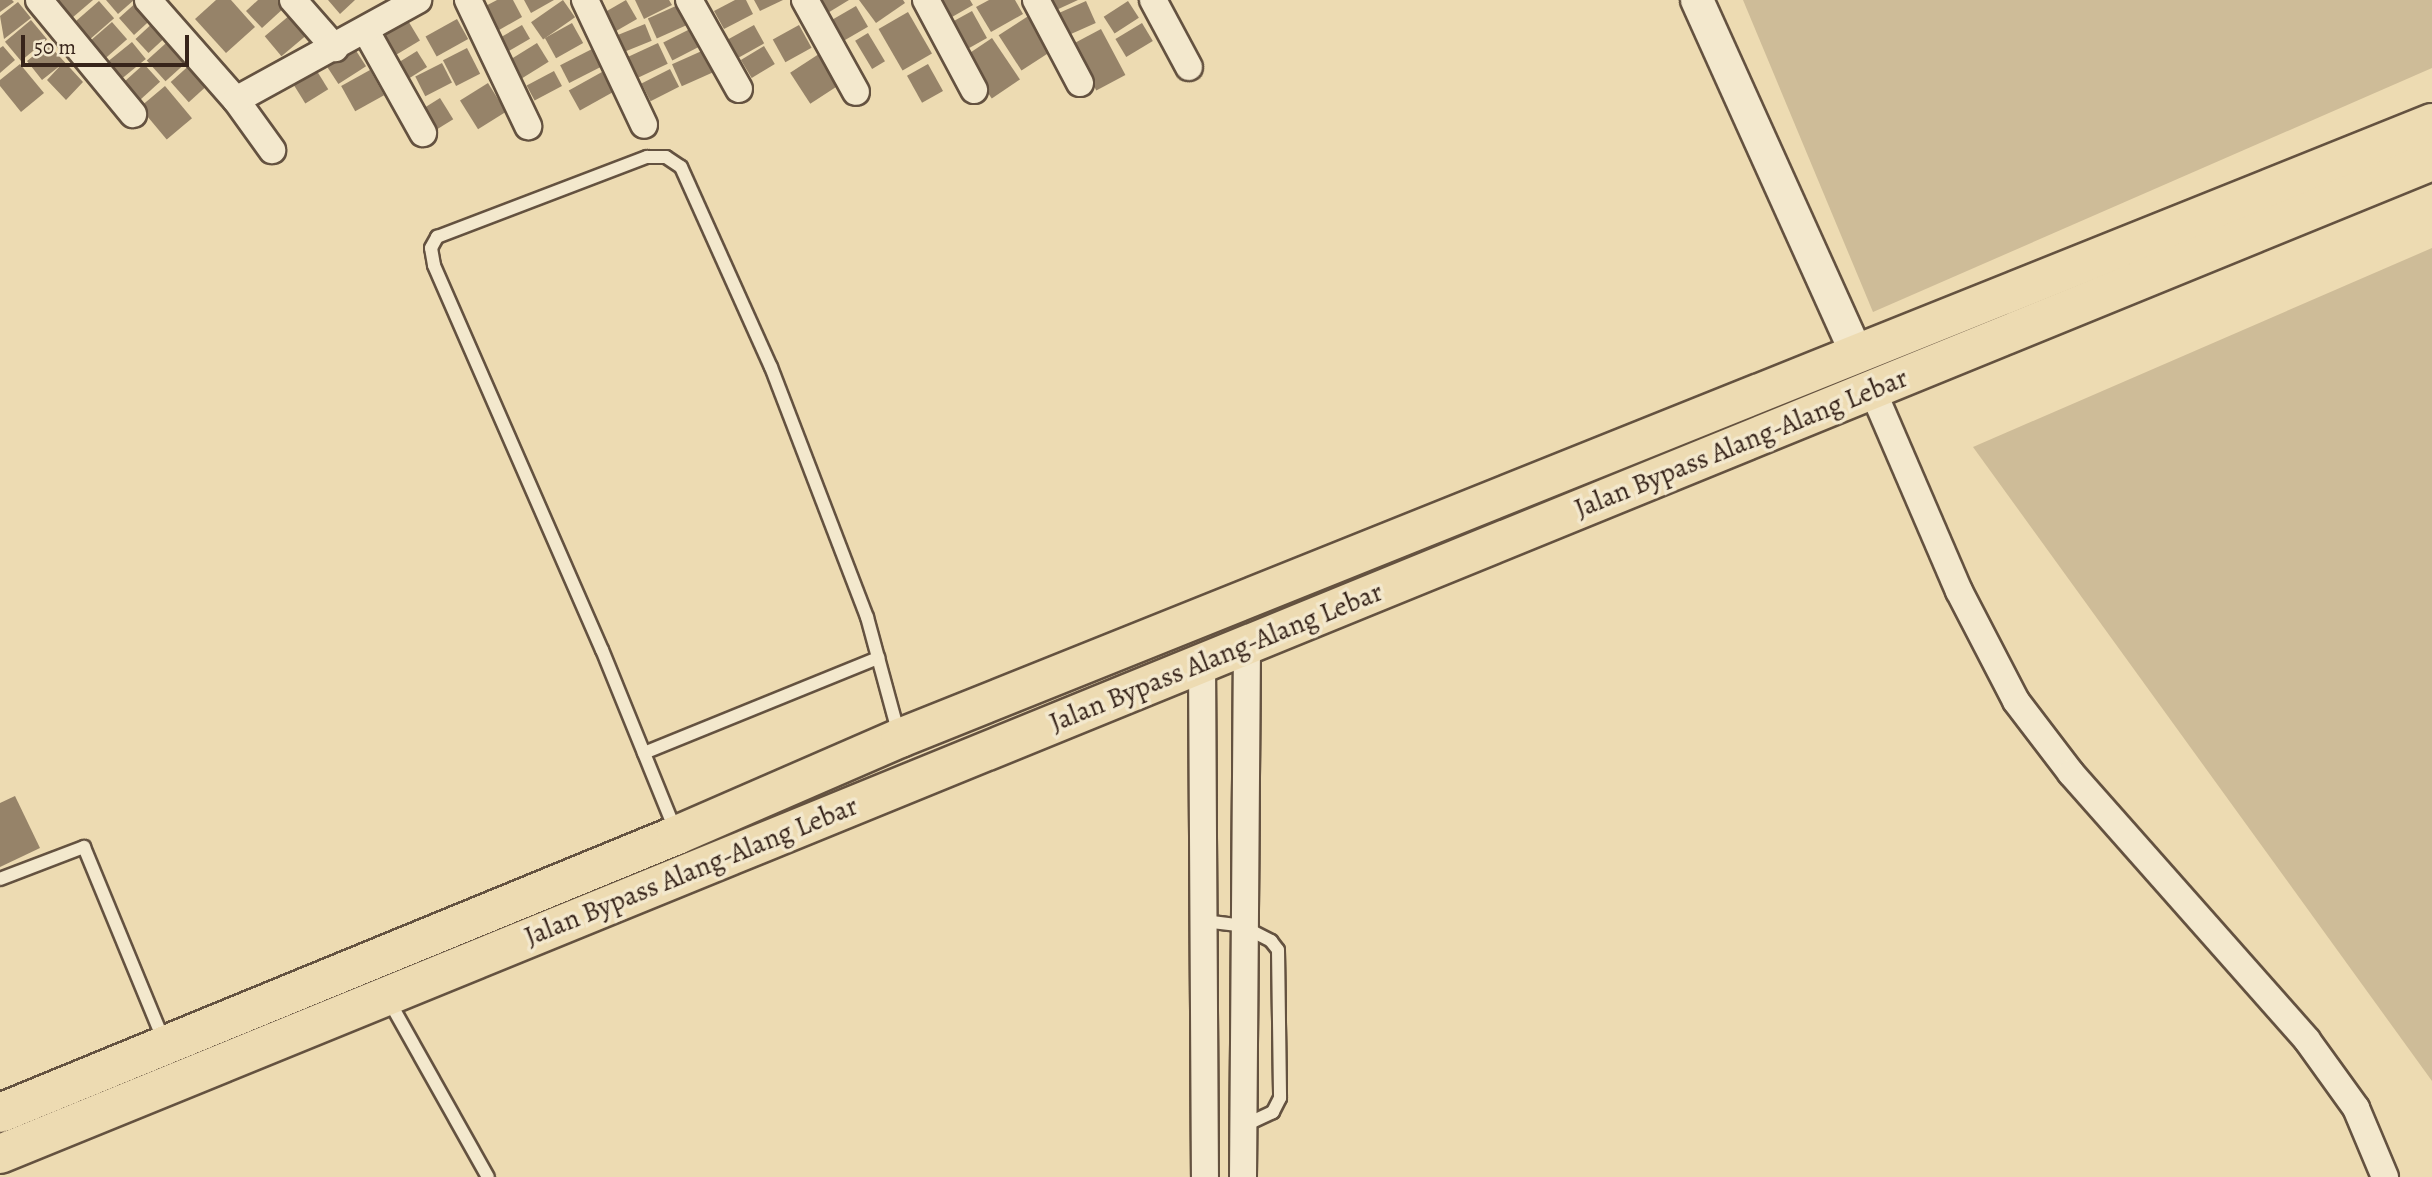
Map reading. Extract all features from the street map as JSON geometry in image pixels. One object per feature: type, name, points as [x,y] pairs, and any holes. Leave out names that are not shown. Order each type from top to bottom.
[{"type":"highway","name":"Jalan Bypass Alang-Alang Lebar","points":[[0,1154],[1872,389],[2209,232],[2432,123]]},
{"type":"highway","name":"Jalan Bypass Alang-Alang Lebar","points":[[0,1113],[677,835],[900,738],[1854,345],[2432,161]]},
{"type":"street","points":[[39,0],[133,114]]},
{"type":"street","points":[[148,0],[236,100],[272,150]]},
{"type":"street","points":[[293,0],[335,48]]},
{"type":"street","points":[[236,100],[366,31],[418,0]]},
{"type":"street","points":[[468,0],[528,126]]},
{"type":"street","points":[[585,0],[644,125]]},
{"type":"street","points":[[689,0],[739,89]]},
{"type":"street","points":[[805,0],[856,92]]},
{"type":"street","points":[[926,0],[974,90]]},
{"type":"street","points":[[1036,0],[1080,83]]},
{"type":"street","points":[[1153,0],[1189,67]]},
{"type":"street","points":[[1697,0],[1854,345]]},
{"type":"street","points":[[366,31],[423,134]]},
{"type":"street","points":[[1872,389],[1959,591],[2016,701],[2071,774],[2307,1040],[2356,1108],[2385,1177]]},
{"type":"street","points":[[1243,1177],[1241,926],[1247,644]]},
{"type":"street","points":[[1202,662],[1205,1177]]},
{"type":"lane","points":[[677,835],[434,265],[431,248],[437,237],[647,157],[675,160],[771,367],[867,617],[900,738]]},
{"type":"lane","points":[[644,753],[878,658]]},
{"type":"lane","points":[[0,879],[84,847],[166,1045]]},
{"type":"lane","points":[[1204,921],[1241,926],[1271,941],[1278,950],[1280,1098],[1273,1112],[1242,1126]]},
{"type":"lane","points":[[386,996],[488,1177]]},
{"type":"shaded area","points":[[1743,0],[2432,0],[2432,68],[1873,312]]},
{"type":"shaded area","points":[[2432,248],[2432,1081],[1973,447]]},
{"type":"building","points":[[0,0],[12,0],[14,2],[0,12]]},
{"type":"building","points":[[57,0],[93,0],[65,24],[50,6]]},
{"type":"building","points":[[106,0],[134,0],[118,14]]},
{"type":"building","points":[[139,0],[157,14],[134,35],[119,18]]},
{"type":"building","points":[[216,0],[231,0],[255,27],[226,53],[195,19]]},
{"type":"building","points":[[258,0],[278,0],[285,7],[262,28],[246,11]]},
{"type":"building","points":[[328,0],[355,0],[340,14]]},
{"type":"building","points":[[497,0],[513,0],[522,17],[492,34],[478,10]]},
{"type":"building","points":[[524,0],[554,0],[531,13]]},
{"type":"building","points":[[563,0],[575,17],[543,40],[531,22]]},
{"type":"building","points":[[626,0],[637,19],[608,36],[597,16]]},
{"type":"building","points":[[635,0],[669,0],[672,5],[644,19]]},
{"type":"building","points":[[735,0],[746,0],[753,14],[724,29],[714,11]]},
{"type":"building","points":[[754,0],[783,0],[760,11]]},
{"type":"building","points":[[818,0],[849,0],[826,14]]},
{"type":"building","points":[[859,0],[903,0],[905,3],[876,23]]},
{"type":"building","points":[[933,0],[970,0],[973,5],[945,21]]},
{"type":"building","points":[[989,0],[1015,0],[1023,14],[991,32],[976,7]]},
{"type":"building","points":[[1046,0],[1078,0],[1052,12]]},
{"type":"building","points":[[99,1],[114,18],[84,45],[69,27]]},
{"type":"building","points":[[1086,1],[1096,23],[1062,38],[1052,16]]},
{"type":"building","points":[[1128,1],[1139,18],[1115,34],[1104,17]]},
{"type":"building","points":[[18,2],[31,18],[4,39],[0,16]]},
{"type":"building","points":[[678,5],[687,25],[657,39],[648,18]]},
{"type":"building","points":[[856,6],[868,27],[842,42],[830,21]]},
{"type":"building","points":[[972,11],[987,38],[962,52],[947,25]]},
{"type":"building","points":[[908,12],[932,54],[903,71],[879,29]]},
{"type":"building","points":[[1033,13],[1056,48],[1021,71],[999,35]]},
{"type":"building","points":[[404,14],[420,41],[389,59],[373,33]]},
{"type":"building","points":[[290,15],[307,35],[281,56],[265,36]]},
{"type":"building","points":[[457,19],[468,39],[437,57],[426,36]]},
{"type":"building","points":[[31,20],[47,39],[21,61],[5,42]]},
{"type":"building","points":[[156,20],[169,34],[148,53],[136,39]]},
{"type":"building","points":[[112,22],[127,39],[99,64],[84,46]]},
{"type":"building","points":[[572,23],[583,43],[556,58],[545,38]]},
{"type":"building","points":[[1142,23],[1153,41],[1126,57],[1115,39]]},
{"type":"building","points":[[645,24],[652,41],[618,54],[612,37]]},
{"type":"building","points":[[522,25],[530,39],[503,54],[495,40]]},
{"type":"building","points":[[754,25],[764,43],[737,58],[727,40]]},
{"type":"building","points":[[799,25],[812,48],[785,62],[773,40]]},
{"type":"building","points":[[690,29],[699,47],[672,60],[663,43]]},
{"type":"building","points":[[1101,29],[1125,75],[1096,90],[1072,44]]},
{"type":"building","points":[[868,33],[885,61],[872,69],[855,41]]},
{"type":"building","points":[[175,35],[194,56],[165,81],[147,60]]},
{"type":"building","points":[[992,38],[1020,79],[992,98],[964,57]]},
{"type":"building","points":[[132,42],[146,59],[117,82],[103,65]]},
{"type":"building","points":[[537,43],[549,62],[517,81],[506,63]]},
{"type":"building","points":[[658,43],[668,64],[637,78],[627,57]]},
{"type":"building","points":[[48,44],[83,82],[66,100],[47,80],[61,65],[42,80],[27,61]]},
{"type":"building","points":[[3,46],[15,60],[0,73],[0,48]]},
{"type":"building","points":[[353,46],[366,66],[338,84],[325,64]]},
{"type":"building","points":[[764,46],[775,64],[752,78],[741,60]]},
{"type":"building","points":[[467,48],[480,74],[456,86],[443,60]]},
{"type":"building","points":[[594,48],[603,66],[569,83],[560,65]]},
{"type":"building","points":[[704,50],[714,72],[682,86],[672,64]]},
{"type":"building","points":[[417,51],[427,67],[403,82],[393,66]]},
{"type":"building","points":[[822,52],[842,83],[810,104],[790,73]]},
{"type":"building","points":[[193,62],[211,82],[189,102],[171,82]]},
{"type":"building","points":[[442,63],[452,83],[425,96],[415,77]]},
{"type":"building","points":[[20,64],[44,93],[21,112],[0,86],[0,80]]},
{"type":"building","points":[[144,64],[160,82],[138,102],[122,84]]},
{"type":"building","points":[[928,64],[943,91],[922,103],[907,76]]},
{"type":"building","points":[[315,68],[328,89],[305,104],[292,82]]},
{"type":"building","points":[[670,69],[679,87],[651,101],[641,84]]},
{"type":"building","points":[[370,70],[384,95],[355,111],[341,86]]},
{"type":"building","points":[[554,71],[562,86],[535,101],[527,86]]},
{"type":"building","points":[[602,72],[613,92],[580,111],[569,90]]},
{"type":"building","points":[[488,83],[506,112],[478,129],[460,100]]},
{"type":"building","points":[[165,86],[192,118],[167,139],[140,107]]},
{"type":"building","points":[[440,98],[453,119],[428,135],[415,114]]},
{"type":"building","points":[[15,796],[40,848],[0,867],[0,803]]}]
